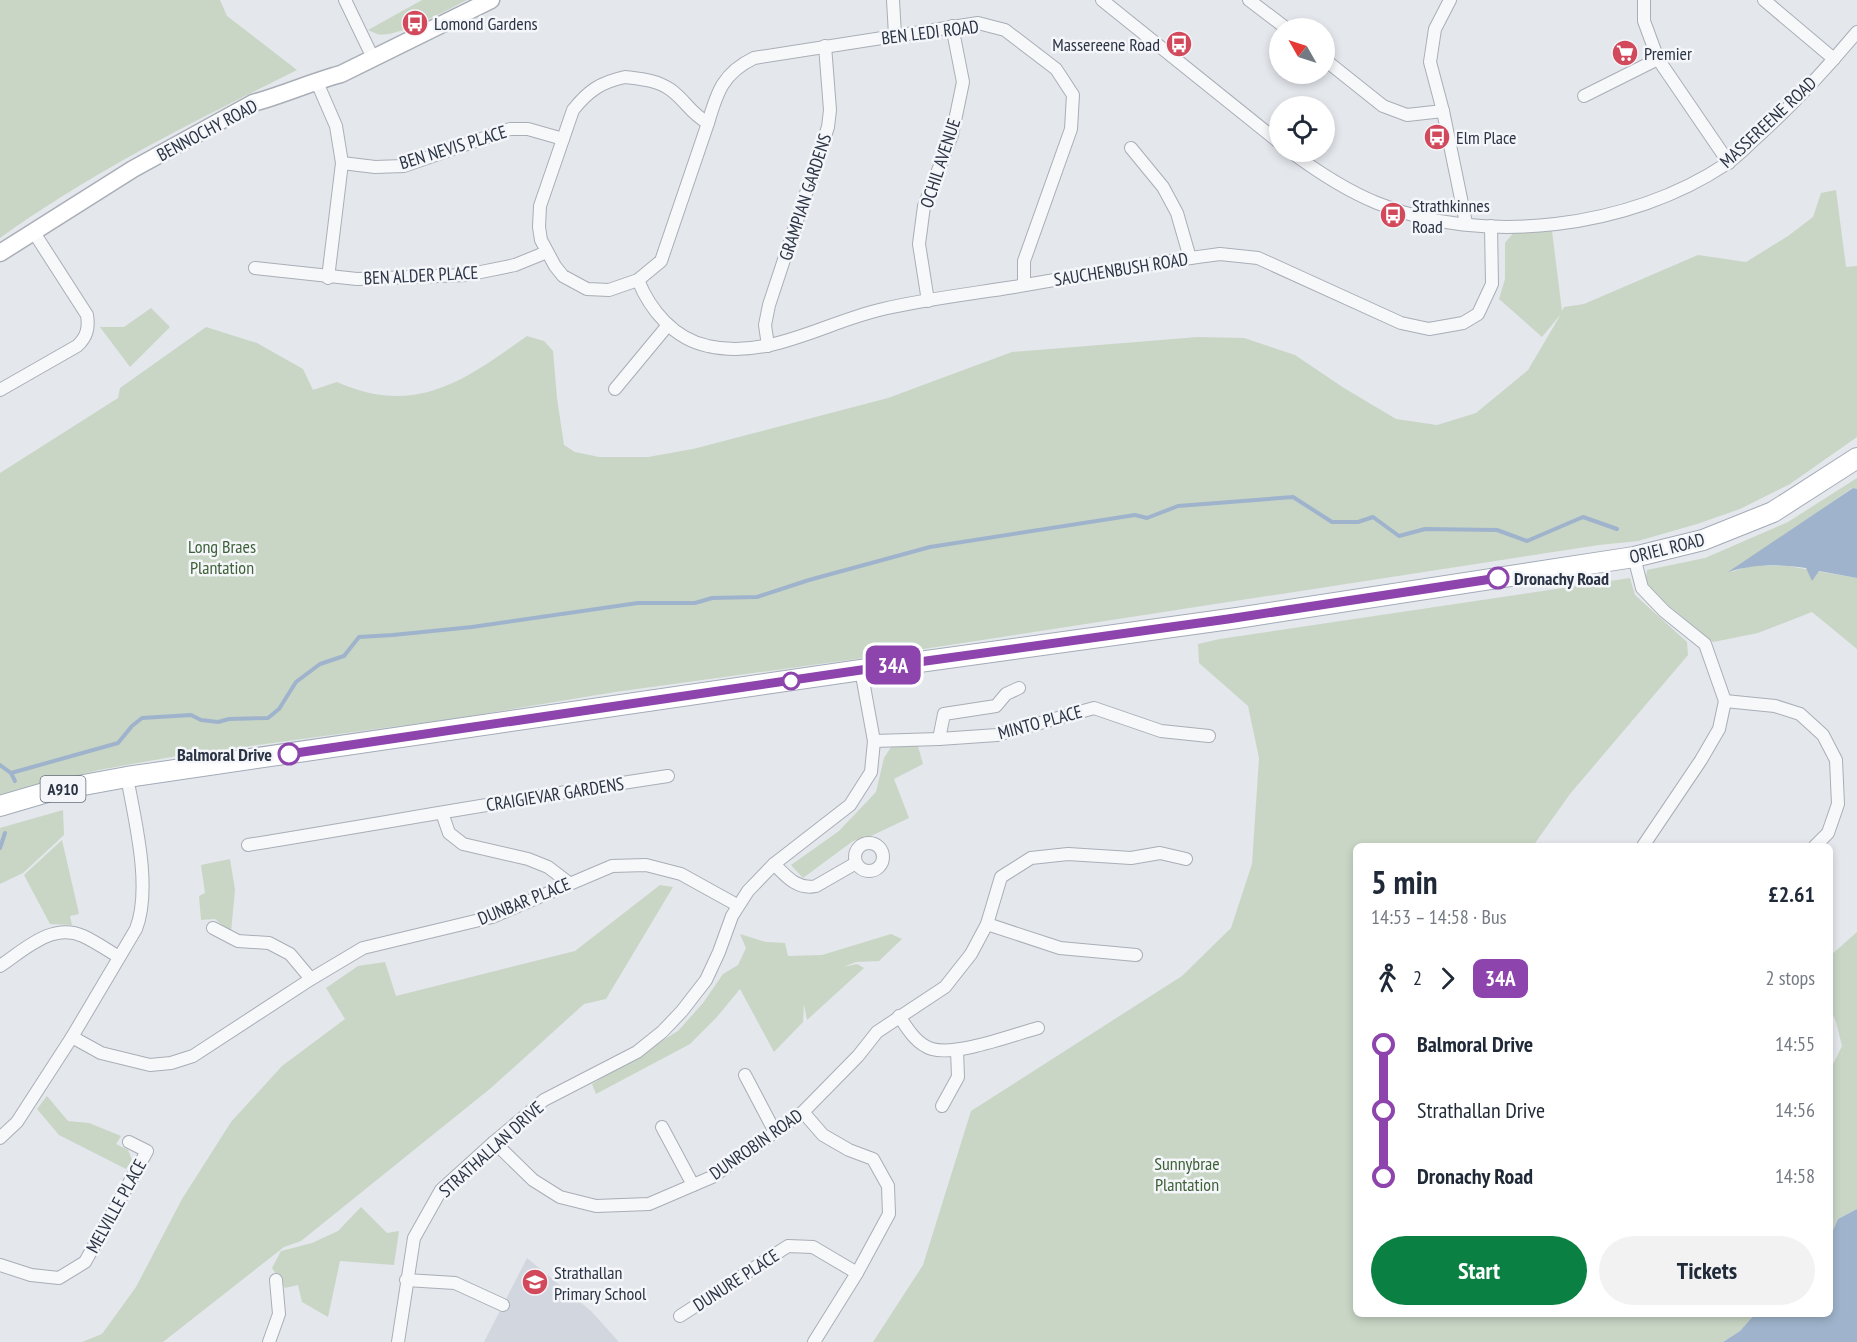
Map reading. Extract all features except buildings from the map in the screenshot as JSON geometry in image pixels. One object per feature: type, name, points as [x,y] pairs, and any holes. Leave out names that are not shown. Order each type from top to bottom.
[{"type":"main road","name":"ORIEL ROAD","points":[[0,806],[51,791],[127,777],[1228,619],[1634,557],[1703,540],[1773,512],[1857,458]]},
{"type":"street","points":[[345,0],[373,58]]},
{"type":"street","name":"BENNOCHY ROAD","points":[[0,253],[133,169],[253,103],[316,80],[341,74],[492,0]]},
{"type":"street","points":[[893,0],[895,35]]},
{"type":"street","points":[[1102,0],[1269,133]]},
{"type":"street","points":[[1249,0],[1273,18]]},
{"type":"street","points":[[1450,0],[1435,29],[1430,62],[1443,111],[1466,223]]},
{"type":"street","points":[[1644,0],[1644,21],[1658,59],[1728,163]]},
{"type":"street","points":[[1764,0],[1834,59]]},
{"type":"street","name":"BEN LEDI ROAD","points":[[708,123],[718,91],[741,64],[754,58],[978,23],[1005,30],[1056,69],[1073,95],[1071,129],[1024,261],[1024,285]]},
{"type":"street","name":"OCHIL AVENUE","points":[[928,301],[919,244],[924,206],[952,135],[963,82],[952,27]]},
{"type":"street","name":"MASSEREENE ROAD","points":[[1305,162],[1334,182],[1377,203],[1427,219],[1491,226],[1545,225],[1611,214],[1670,195],[1697,183],[1728,163],[1770,126],[1857,32]]},
{"type":"street","name":"GRAMPIAN GARDENS","points":[[768,346],[765,325],[769,305],[828,127],[830,99],[825,46]]},
{"type":"street","points":[[1584,96],[1658,59]]},
{"type":"street","points":[[1335,68],[1383,106],[1407,115],[1443,111]]},
{"type":"street","points":[[625,77],[652,81],[671,90],[690,111],[708,123],[661,261],[638,280],[609,290],[587,289],[563,276],[547,252],[541,240],[539,227],[540,206],[563,138],[573,110],[583,97],[599,84],[625,77]]},
{"type":"street","points":[[316,80],[336,126],[342,162],[328,278]]},
{"type":"street","name":"BEN NEVIS PLACE","points":[[342,162],[375,167],[404,166],[510,129],[528,129],[563,138]]},
{"type":"street","points":[[1131,148],[1163,187],[1177,213],[1190,258]]},
{"type":"street","name":"SAUCHENBUSH ROAD","points":[[638,280],[654,311],[668,325],[706,346],[740,350],[768,346],[882,309],[1220,254],[1258,258],[1401,323],[1429,329],[1463,323],[1478,314],[1492,284],[1491,226]]},
{"type":"street","points":[[0,390],[77,346],[84,339],[89,327],[87,315],[33,231]]},
{"type":"street","name":"BEN ALDER PLACE","points":[[255,268],[328,278],[357,279],[466,275],[515,265],[547,252]]},
{"type":"street","points":[[615,389],[668,325]]},
{"type":"street","points":[[1634,557],[1642,588],[1700,647],[1725,701],[1719,729],[1645,843]]},
{"type":"street","name":"STRATHALLAN DRIVE","points":[[398,1342],[414,1238],[441,1190],[544,1100],[637,1052],[662,1032],[706,980],[737,905],[748,891],[774,864],[850,805],[871,772],[874,741],[861,670]]},
{"type":"street","name":"MINTO PLACE","points":[[939,739],[944,714],[996,706],[1006,694],[1019,688]]},
{"type":"street","points":[[1725,701],[1775,706],[1800,714],[1823,735],[1836,760],[1838,804],[1828,833],[1818,843]]},
{"type":"street","name":"MINTO PLACE","points":[[874,741],[997,735],[1094,708],[1161,731],[1209,736]]},
{"type":"street","name":"CRAIGIEVAR GARDENS","points":[[248,845],[442,813],[488,803],[668,776]]},
{"type":"street","points":[[0,1138],[17,1122],[72,1037],[140,918],[142,874],[127,777]]},
{"type":"street","points":[[442,813],[449,833],[463,844],[528,859],[548,867],[569,883]]},
{"type":"street","name":"DUNROBIN ROAD","points":[[494,1142],[533,1180],[560,1197],[596,1206],[649,1204],[712,1177],[803,1112],[858,1056],[877,1032],[945,987],[971,954],[987,924],[1001,877],[1031,858],[1068,854],[1131,858],[1160,854],[1186,859]]},
{"type":"street","points":[[774,864],[796,884],[810,888],[856,863]]},
{"type":"street","name":"DUNBAR PLACE","points":[[72,1037],[102,1053],[150,1065],[171,1063],[193,1056],[363,948],[492,917],[612,866],[646,865],[681,873],[737,905]]},
{"type":"street","points":[[987,924],[1060,948],[1136,955]]},
{"type":"street","points":[[213,928],[237,941],[269,943],[290,954],[311,979]]},
{"type":"street","points":[[0,966],[43,937],[54,933],[69,932],[82,935],[119,957]]},
{"type":"street","points":[[899,1016],[913,1037],[931,1049],[957,1050],[1038,1028]]},
{"type":"street","points":[[942,1106],[958,1077],[957,1050]]},
{"type":"street","points":[[745,1075],[775,1132]]},
{"type":"street","points":[[803,1112],[823,1135],[849,1150],[873,1159],[888,1186],[889,1214],[857,1273],[814,1342]]},
{"type":"street","points":[[662,1127],[693,1185]]},
{"type":"street","name":"MELVILLE PLACE","points":[[0,1264],[31,1275],[59,1278],[85,1262],[147,1151],[129,1142]]},
{"type":"street","name":"DUNURE PLACE","points":[[680,1316],[788,1246],[813,1247],[857,1273]]},
{"type":"street","points":[[269,1342],[279,1314],[276,1280]]},
{"type":"street","points":[[406,1280],[455,1283],[503,1305]]},
{"type":"shaded area","name":"Strathallan Primary School","points":[[527,1258],[591,1311],[619,1342],[484,1342]]},
{"type":"green space","points":[[0,0],[220,0],[227,16],[297,70],[108,169],[0,238]]},
{"type":"green space","points":[[422,0],[467,0],[397,32],[377,34],[368,30]]},
{"type":"green space","name":"Long Braes Plantation","points":[[1836,190],[1846,267],[1857,266],[1857,437],[1790,484],[1740,509],[1697,524],[1638,541],[1599,545],[878,656],[615,692],[465,717],[177,756],[99,770],[0,795],[0,473],[118,398],[120,388],[206,327],[257,343],[303,369],[313,390],[337,382],[365,392],[391,396],[415,395],[460,380],[527,336],[544,341],[553,351],[564,445],[575,452],[599,457],[648,457],[693,449],[888,398],[1012,352],[1198,337],[1244,338],[1295,355],[1396,419],[1437,425],[1476,413],[1528,370],[1561,314],[1542,337],[1499,299],[1505,279],[1505,243],[1514,232],[1552,231],[1562,311],[1564,307],[1584,304],[1698,255],[1746,262],[1788,236],[1813,217],[1821,193]]},
{"type":"green space","points":[[151,308],[170,327],[130,367],[100,327],[124,327]]},
{"type":"green space","points":[[1857,478],[1857,489],[1852,488],[1731,572],[1754,565],[1788,566],[1857,578],[1857,649],[1812,612],[1758,633],[1713,642],[1645,586],[1647,570],[1705,558],[1788,522]]},
{"type":"green space","name":"Sunnybrae Plantation","points":[[1630,578],[1635,595],[1687,642],[1688,655],[1570,794],[1535,843],[1353,843],[1353,1317],[1752,1317],[1740,1331],[1723,1342],[873,1342],[923,1265],[971,1111],[1182,976],[1231,928],[1252,864],[1259,758],[1248,706],[1199,663],[1198,644]]},
{"type":"green space","points":[[918,746],[923,764],[894,779],[909,818],[871,836],[853,841],[803,878],[791,865],[839,831],[876,792],[884,758],[891,747]]},
{"type":"green space","points":[[63,810],[64,835],[23,873],[0,884],[0,828]]},
{"type":"green space","points":[[62,840],[79,914],[70,916],[72,925],[50,924],[24,875]]},
{"type":"green space","points":[[230,859],[235,890],[231,932],[215,919],[201,920],[199,896],[205,893],[201,865]]},
{"type":"green space","points":[[660,885],[673,887],[606,999],[584,1004],[491,1088],[301,1241],[284,1247],[163,1342],[82,1342],[102,1334],[136,1287],[182,1199],[231,1122],[282,1066],[345,1019],[326,988],[358,966],[385,962],[396,996],[575,951]]},
{"type":"green space","points":[[1857,932],[1857,1209],[1838,1219],[1833,1230],[1833,1064],[1842,1046],[1833,1015],[1833,953]]},
{"type":"green space","points":[[740,934],[766,942],[785,943],[788,956],[822,955],[891,934],[902,939],[879,961],[856,962],[843,967],[857,964],[864,968],[807,1020],[804,1004],[803,1022],[774,1052],[740,989],[690,1044],[596,1094],[592,1084],[678,1031],[703,1003],[723,974],[738,965],[746,948]]},
{"type":"green space","points":[[47,1096],[68,1121],[89,1123],[121,1136],[116,1144],[128,1150],[132,1160],[126,1169],[59,1135],[37,1109]]},
{"type":"green space","points":[[361,1207],[387,1233],[399,1231],[394,1265],[340,1261],[328,1317],[302,1302],[298,1285],[285,1288],[272,1268],[281,1251],[312,1243],[338,1231]]},
{"type":"water","points":[[1853,488],[1857,489],[1857,578],[1819,571],[1812,581],[1806,568],[1785,566],[1748,567],[1728,572]]},
{"type":"water","points":[[1857,1209],[1857,1342],[1723,1342],[1740,1331],[1752,1317],[1833,1317],[1833,1230],[1838,1219]]},
{"type":"waterway","points":[[0,765],[11,773],[118,743],[142,718],[191,715],[201,720],[218,722],[229,719],[268,718],[279,709],[296,682],[320,664],[344,656],[359,637],[472,627],[638,603],[695,603],[712,598],[757,597],[809,580],[930,547],[1135,515],[1147,518],[1178,506],[1293,497],[1332,522],[1358,522],[1373,517],[1399,536],[1425,529],[1497,530],[1527,541],[1583,517],[1617,529]]},
{"type":"waterway","points":[[11,773],[15,781]]},
{"type":"waterway","points":[[0,848],[5,833]]},
{"type":"bus line","name":"34A","points":[[289,754],[1498,578]]},
{"type":"place","name":"Lomond Gardens","points":[[415,23]]},
{"type":"place","name":"Massereene Road","points":[[1179,44]]},
{"type":"place","name":"Premier","points":[[1625,53]]},
{"type":"place","name":"Elm Place","points":[[1437,137]]},
{"type":"place","name":"Strathkinnes Road","points":[[1393,215]]},
{"type":"place","name":"Dronachy Road","points":[[1498,578]]},
{"type":"place","name":"Balmoral Drive","points":[[289,754]]},
{"type":"place","name":"Strathallan Primary School","points":[[535,1282]]}]
